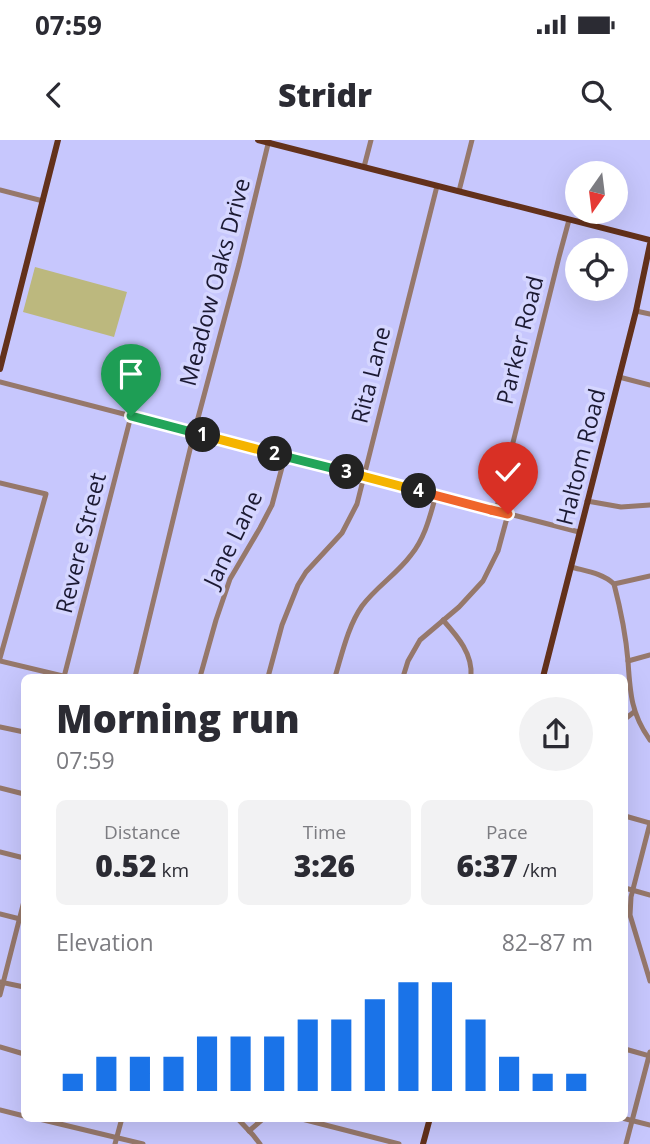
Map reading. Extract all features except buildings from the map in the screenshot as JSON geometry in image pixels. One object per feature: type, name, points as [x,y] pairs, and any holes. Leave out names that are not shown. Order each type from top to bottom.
[{"type":"main road","points":[[0,369],[58,140]]},
{"type":"main road","points":[[258,140],[565,219]]},
{"type":"main road","points":[[584,224],[650,242]]},
{"type":"main road","name":"Haltom Road","points":[[544,674],[636,311],[650,242]]},
{"type":"main road","points":[[424,1144],[429,1122]]},
{"type":"street","points":[[364,167],[371,140]]},
{"type":"street","points":[[458,191],[472,140]]},
{"type":"street","name":"Meadow Oaks Drive","points":[[136,674],[269,141]]},
{"type":"street","name":"Rita Lane","points":[[269,674],[282,625],[298,585],[346,526],[357,504],[437,186]]},
{"type":"street","points":[[0,190],[43,201]]},
{"type":"street","name":"Parker Road","points":[[496,511],[568,224]]},
{"type":"street","points":[[636,311],[650,314]]},
{"type":"street","points":[[619,377],[650,384]]},
{"type":"street","points":[[0,382],[579,533]]},
{"type":"street","name":"Revere Street","points":[[66,674],[131,416]]},
{"type":"street","name":"Jane Lane","points":[[201,674],[230,579],[272,505],[285,456]]},
{"type":"street","points":[[0,482],[46,494],[0,659],[54,674]]},
{"type":"street","points":[[336,674],[349,632],[361,607],[411,556],[427,527],[436,495]]},
{"type":"street","points":[[587,500],[621,507],[650,505]]},
{"type":"street","points":[[404,674],[413,649],[420,640],[468,599],[484,581],[498,551],[508,514]]},
{"type":"street","points":[[571,567],[604,577],[614,584],[634,712],[641,729],[650,740]]},
{"type":"street","points":[[614,584],[650,576]]},
{"type":"street","points":[[443,620],[462,643],[469,657],[471,674]]},
{"type":"street","points":[[628,661],[650,656]]},
{"type":"street","points":[[628,717],[634,712]]},
{"type":"street","points":[[0,727],[21,731]]},
{"type":"street","points":[[0,788],[21,793]]},
{"type":"street","points":[[628,817],[650,823],[632,890],[630,915],[650,981]]},
{"type":"street","points":[[0,852],[21,857]]},
{"type":"street","points":[[628,889],[650,895]]},
{"type":"street","points":[[0,914],[21,920]]},
{"type":"street","points":[[0,995],[21,923]]},
{"type":"street","points":[[2,982],[21,987]]},
{"type":"street","points":[[0,1047],[21,1053]]},
{"type":"street","points":[[626,1144],[650,1054],[628,1050]]},
{"type":"street","points":[[0,1110],[21,1115]]},
{"type":"street","points":[[628,1120],[650,1125]]},
{"type":"street","points":[[50,1122],[116,1141],[144,1144]]},
{"type":"street","points":[[116,1141],[121,1122]]},
{"type":"street","points":[[241,1122],[260,1144]]},
{"type":"street","points":[[249,1131],[259,1122]]},
{"type":"street","points":[[314,1122],[399,1144]]},
{"type":"shaded area","points":[[35,267],[127,292],[114,337],[23,312]]},
{"type":"route","points":[[131,416],[508,514]]}]
